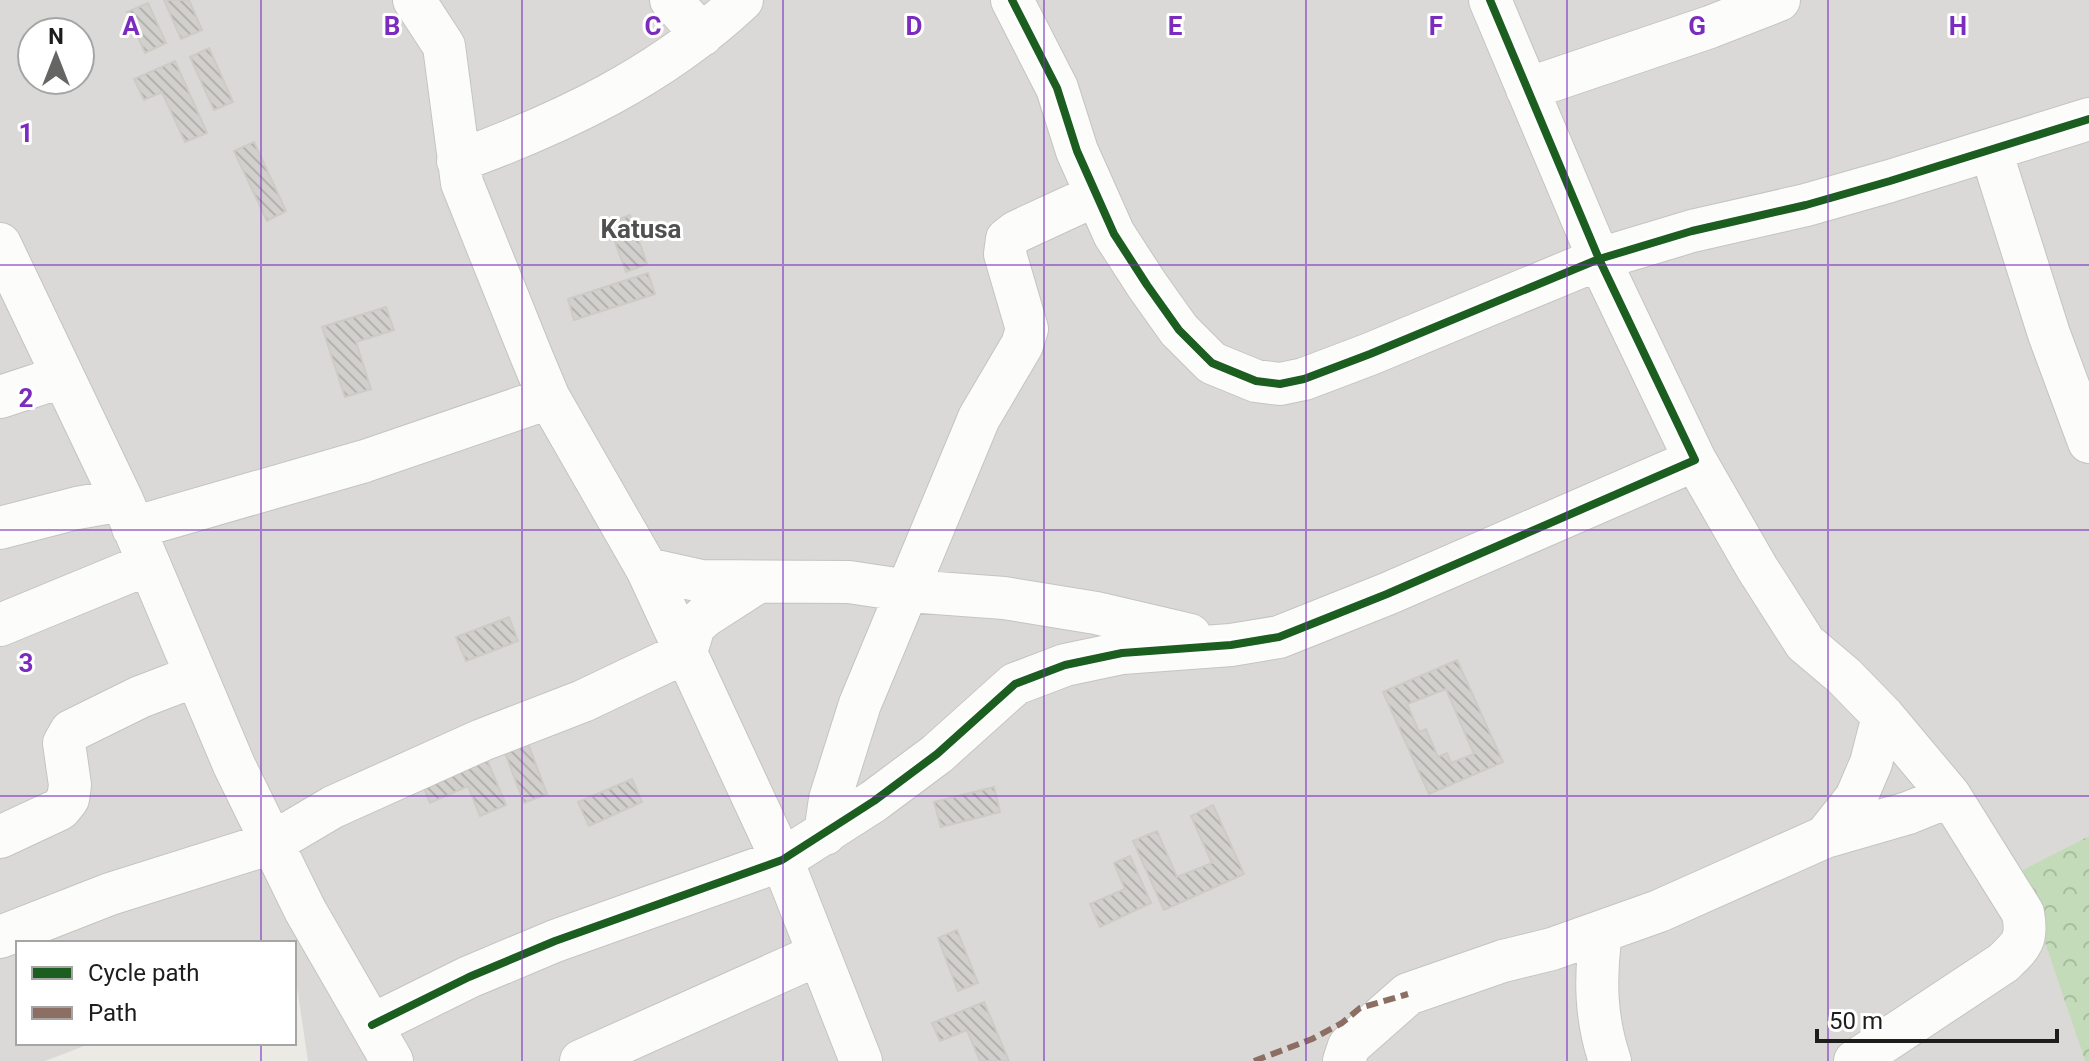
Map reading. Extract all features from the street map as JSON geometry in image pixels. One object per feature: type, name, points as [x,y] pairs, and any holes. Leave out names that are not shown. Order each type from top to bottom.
[{"type":"street","points":[[414,0],[444,46],[458,161],[471,208],[549,398],[647,569],[782,860],[861,1061]]},
{"type":"street","points":[[671,0],[702,35]]},
{"type":"street","points":[[458,161],[521,138],[659,67],[742,0]]},
{"type":"street","points":[[1012,0],[1057,88],[1077,151],[1114,234],[1179,330],[1212,363],[1256,381],[1280,384],[1304,379],[1357,359],[1599,259],[1692,231],[1806,205],[2089,119]]},
{"type":"street","points":[[1490,0],[1599,259],[1695,460],[1757,568],[1805,643],[1844,676],[1883,716],[1950,796],[2023,913],[2026,929],[2022,945],[2003,963],[1855,1061]]},
{"type":"street","points":[[1527,89],[1710,27],[1779,0]]},
{"type":"street","points":[[1991,151],[2049,334],[2089,442]]},
{"type":"street","points":[[825,834],[830,799],[860,704],[979,418],[1022,345],[1027,329],[1005,254],[1007,239],[1096,195]]},
{"type":"street","points":[[0,244],[134,530],[195,676],[272,843],[305,910],[392,1061]]},
{"type":"street","points":[[0,397],[61,377]]},
{"type":"street","points":[[0,625],[134,530],[340,469],[549,398]]},
{"type":"street","points":[[372,1025],[469,977],[555,941],[782,860],[825,834],[937,754],[1015,684],[1065,665],[1122,653],[1231,645],[1279,637],[1373,600],[1695,460]]},
{"type":"street","points":[[0,528],[77,508],[134,530]]},
{"type":"street","points":[[647,569],[701,581],[849,582],[909,591],[1004,598],[1096,613],[1231,645]]},
{"type":"street","points":[[0,937],[110,894],[272,843],[333,807],[376,787],[482,740],[583,701],[686,652],[694,626],[758,582]]},
{"type":"street","points":[[0,837],[60,809],[68,799],[70,785],[64,743],[71,731],[140,697],[195,676]]},
{"type":"street","points":[[1825,837],[1856,798],[1871,763],[1883,716]]},
{"type":"street","points":[[1344,1061],[1349,1046],[1408,994],[1659,911],[1825,837],[1916,811],[1950,796]]},
{"type":"street","points":[[1601,932],[1595,992],[1599,1023],[1610,1061]]},
{"type":"street","points":[[581,1061],[819,954]]},
{"type":"shaded area","points":[[0,0],[2089,0],[2089,836],[2022,871],[2085,1061],[308,1061],[296,980],[296,941],[16,941],[16,1045],[87,1045],[45,1061],[0,1061]]},
{"type":"green space","points":[[2089,836],[2089,1061],[2085,1061],[2021,871]]},
{"type":"building","points":[[164,0],[189,0],[202,30],[181,39]]},
{"type":"building","points":[[148,3],[166,43],[145,53],[127,12]]},
{"type":"building","points":[[209,48],[233,102],[214,110],[190,57]]},
{"type":"building","points":[[175,61],[207,133],[185,142],[162,92],[144,100],[134,79]]},
{"type":"building","points":[[254,142],[286,211],[267,221],[234,151]]},
{"type":"building","points":[[630,215],[647,264],[626,272],[608,223]]},
{"type":"building","points":[[648,273],[655,294],[574,320],[568,299]]},
{"type":"building","points":[[386,307],[394,330],[356,342],[371,389],[345,397],[322,327]]},
{"type":"building","points":[[509,617],[518,641],[466,661],[456,637]]},
{"type":"building","points":[[1457,660],[1503,762],[1429,794],[1383,692]],"holes":[[[1446,689],[1474,754],[1451,763],[1447,753],[1438,757],[1426,729],[1419,732],[1407,704]]]},
{"type":"building","points":[[527,741],[547,794],[524,803],[504,750]]},
{"type":"building","points":[[485,755],[506,805],[480,816],[468,786],[430,803],[421,781]]},
{"type":"building","points":[[632,779],[642,802],[589,826],[578,802]]},
{"type":"building","points":[[994,787],[1000,812],[941,827],[934,802]]},
{"type":"building","points":[[1213,805],[1244,874],[1164,910],[1133,841],[1157,831],[1177,877],[1212,863],[1191,816]]},
{"type":"building","points":[[1130,856],[1151,903],[1100,927],[1090,904],[1125,889],[1114,863]]},
{"type":"building","points":[[957,930],[978,983],[958,991],[938,938]]},
{"type":"building","points":[[984,1002],[1009,1061],[980,1061],[967,1030],[940,1041],[932,1023]]},
{"type":"marked path","points":[[1254,1061],[1312,1039],[1342,1023],[1360,1008],[1408,994]]},
{"type":"cycle path","points":[[1012,0],[1057,88],[1077,151],[1114,234],[1147,285],[1179,330],[1212,363],[1256,381],[1280,384],[1304,379],[1370,354],[1599,259],[1692,231],[1806,205],[2089,119]]},
{"type":"cycle path","points":[[372,1025],[469,977],[555,941],[782,860],[874,801],[937,754],[1015,684],[1065,665],[1122,653],[1231,645],[1279,637],[1387,594],[1695,460],[1599,259],[1490,0]]},
{"type":"district","name":"Katusa","points":[[641,229]]}]
